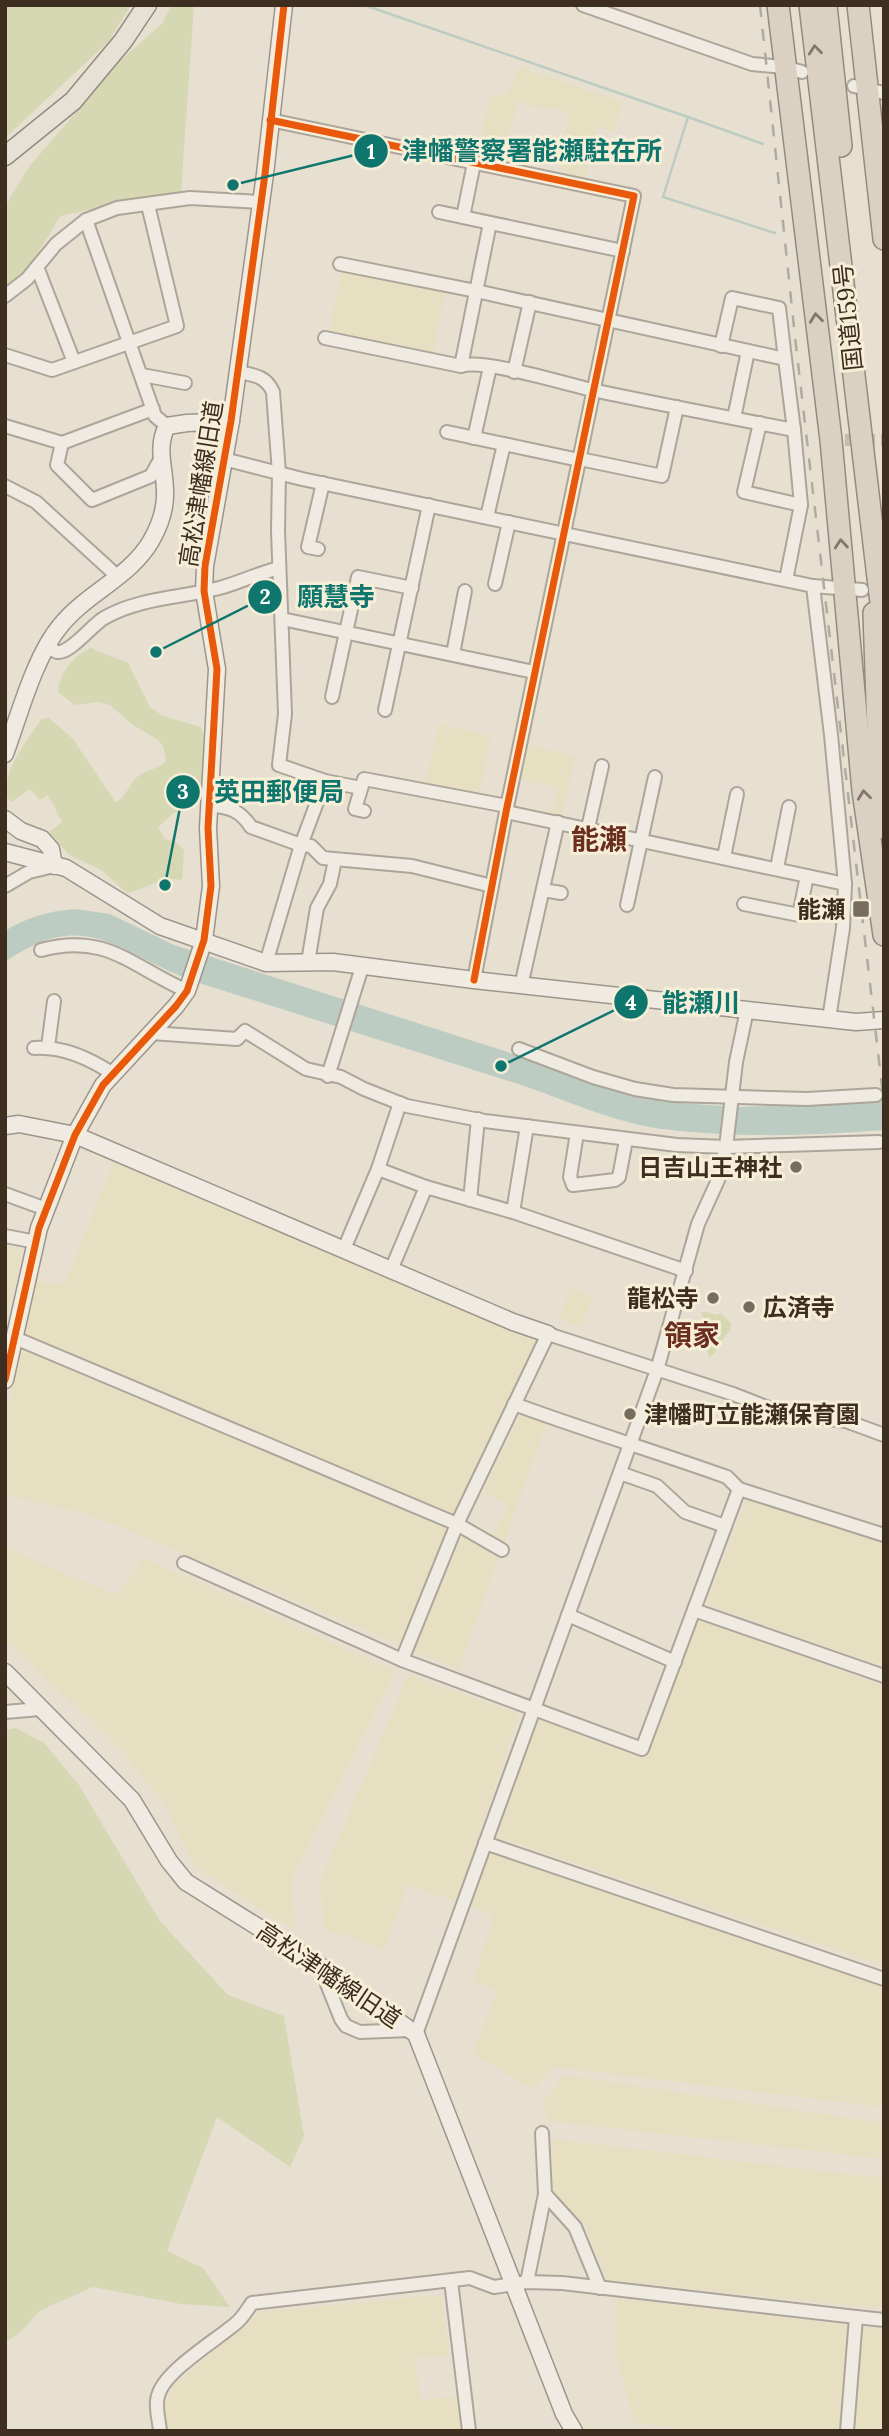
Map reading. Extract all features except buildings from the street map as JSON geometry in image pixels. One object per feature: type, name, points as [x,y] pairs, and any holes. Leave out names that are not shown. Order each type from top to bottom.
[{"type":"highway","points":[[778,5],[793,69],[838,440],[854,589],[864,732],[863,791],[884,935]]},
{"type":"highway","name":"国道159号","points":[[810,5],[876,505]]},
{"type":"highway","name":"国道159号","points":[[826,5],[876,505],[884,628]]},
{"type":"highway","points":[[858,5],[884,239]]},
{"type":"highway","points":[[876,505],[863,509],[875,621],[880,788],[884,828]]},
{"type":"main road","points":[[5,156],[73,101],[123,41],[147,5]]},
{"type":"street","name":"高松津幡線旧道","points":[[5,1380],[36,1242],[75,1135],[103,1085],[188,988],[203,945],[211,886],[209,805],[217,669],[204,591],[205,566],[232,421],[284,5]]},
{"type":"street","points":[[583,5],[752,64],[793,69]]},
{"type":"street","points":[[270,120],[634,196],[506,809],[474,981]]},
{"type":"street","points":[[463,217],[474,163]]},
{"type":"street","points":[[5,296],[27,279],[56,244],[86,220],[117,208],[190,198],[261,202]]},
{"type":"street","points":[[5,355],[52,370],[177,326],[148,205]]},
{"type":"street","points":[[439,212],[623,251]]},
{"type":"street","points":[[86,220],[155,416],[167,426],[232,421]]},
{"type":"street","points":[[461,366],[490,223]]},
{"type":"street","points":[[340,264],[530,302],[608,322],[785,359]]},
{"type":"street","points":[[37,267],[74,362]]},
{"type":"street","points":[[721,346],[732,298],[779,307],[801,505],[786,580]]},
{"type":"street","points":[[514,372],[530,302]]},
{"type":"street","points":[[325,338],[461,366],[468,363],[490,366],[593,390],[793,430]]},
{"type":"street","points":[[734,418],[748,351]]},
{"type":"street","points":[[474,438],[490,366]]},
{"type":"street","points":[[238,372],[263,378],[273,392],[279,473],[279,569],[285,713],[279,765],[325,781],[361,788]]},
{"type":"street","points":[[142,376],[185,383]]},
{"type":"street","points":[[447,432],[662,476],[677,407]]},
{"type":"street","points":[[5,426],[62,443],[153,409]]},
{"type":"street","points":[[760,423],[744,492],[801,505]]},
{"type":"street","points":[[5,754],[36,672],[60,626],[140,557],[151,541],[162,516],[165,494],[161,458],[167,426]]},
{"type":"street","points":[[62,443],[57,465],[92,500],[150,476],[161,458]]},
{"type":"street","points":[[487,517],[504,444]]},
{"type":"street","points":[[224,459],[323,483],[813,586],[854,589]]},
{"type":"street","points":[[318,549],[309,547],[323,483]]},
{"type":"street","points":[[5,486],[36,502],[117,576]]},
{"type":"street","points":[[385,710],[429,505]]},
{"type":"street","points":[[495,584],[509,522]]},
{"type":"street","points":[[48,647],[57,652],[65,650],[94,624],[125,608],[204,591],[261,572],[279,569]]},
{"type":"street","points":[[332,697],[358,577],[412,588]]},
{"type":"street","points":[[813,586],[830,722],[845,884],[844,928],[829,1019]]},
{"type":"street","points":[[453,654],[465,591]]},
{"type":"street","points":[[282,619],[534,673]]},
{"type":"street","points":[[589,828],[602,766]]},
{"type":"street","points":[[627,905],[655,777]]},
{"type":"street","points":[[364,811],[355,809],[363,779],[845,884]]},
{"type":"street","points":[[266,963],[301,845],[325,781]]},
{"type":"street","points":[[724,857],[737,794]]},
{"type":"street","points":[[209,805],[230,808],[244,815],[251,827],[311,846],[323,858],[412,866],[492,886]]},
{"type":"street","points":[[777,868],[789,807]]},
{"type":"street","points":[[5,819],[21,831],[42,839],[51,849],[54,866]]},
{"type":"street","points":[[521,986],[558,822]]},
{"type":"street","points":[[5,852],[66,868],[160,926],[203,945],[266,963],[333,962],[474,981],[856,1022],[884,1020]]},
{"type":"street","points":[[309,962],[317,908],[330,884],[335,860]]},
{"type":"street","points":[[5,886],[29,872],[54,866]]},
{"type":"street","points":[[744,904],[799,915],[807,876]]},
{"type":"street","points":[[543,890],[561,893]]},
{"type":"street","points":[[40,950],[57,946],[91,945],[188,988]]},
{"type":"street","points":[[328,1076],[362,967]]},
{"type":"street","points":[[54,1001],[41,1048],[83,1057],[113,1074]]},
{"type":"street","points":[[329,1972],[327,1984],[346,2026],[360,2032],[414,2032],[631,1444],[657,1370],[698,1224],[719,1180],[747,1010]]},
{"type":"street","points":[[151,1033],[237,1039],[245,1031],[306,1069],[341,1077],[400,1103],[478,1119],[626,1140],[726,1143],[879,1142]]},
{"type":"street","points":[[519,1049],[593,1077],[635,1089],[673,1095],[807,1099],[876,1095]]},
{"type":"street","points":[[344,1249],[379,1169],[400,1103]]},
{"type":"street","points":[[470,1200],[478,1119]]},
{"type":"street","points":[[5,1126],[19,1124],[75,1135],[513,1322],[733,1394],[784,1414],[846,1421],[884,1435]]},
{"type":"street","points":[[513,1212],[527,1126]]},
{"type":"street","points":[[577,1133],[570,1177],[573,1185],[615,1180],[619,1177],[626,1140]]},
{"type":"street","points":[[379,1169],[426,1187],[513,1212],[686,1271]]},
{"type":"street","points":[[391,1270],[426,1187]]},
{"type":"street","points":[[5,1194],[46,1209]]},
{"type":"street","points":[[5,1236],[36,1242]]},
{"type":"street","points":[[402,1660],[457,1524],[548,1334]]},
{"type":"street","points":[[15,1338],[457,1524],[502,1550]]},
{"type":"street","points":[[514,1404],[727,1477],[739,1489],[884,1535]]},
{"type":"street","points":[[620,1473],[657,1486],[685,1511],[725,1527]]},
{"type":"street","points":[[184,1563],[402,1660],[642,1749],[739,1489]]},
{"type":"street","points":[[694,1610],[884,1676]]},
{"type":"street","points":[[568,1615],[675,1662]]},
{"type":"street","name":"高松津幡線旧道","points":[[5,1672],[132,1800],[169,1861],[186,1882],[329,1972],[414,2032],[520,2283],[564,2414],[574,2431]]},
{"type":"street","points":[[5,1712],[40,1709]]},
{"type":"street","points":[[485,1843],[884,1979]]},
{"type":"street","points":[[520,2283],[544,2194],[542,2133]]},
{"type":"street","points":[[544,2194],[575,2227],[600,2288]]},
{"type":"street","points":[[160,2431],[157,2406],[159,2393],[167,2381],[200,2350],[237,2323],[252,2304],[470,2278],[494,2287],[520,2283],[562,2283],[884,2320]]},
{"type":"street","points":[[450,2281],[469,2431]]},
{"type":"street","points":[[847,2431],[856,2317]]},
{"type":"shaded area","points":[[519,67],[623,102],[613,132],[596,127],[585,181],[558,175],[569,115],[556,109],[534,108],[518,99],[503,163],[477,157],[490,95],[508,95]]},
{"type":"shaded area","points":[[342,271],[445,292],[432,358],[328,337]]},
{"type":"shaded area","points":[[439,724],[491,736],[479,797],[425,787]]},
{"type":"shaded area","points":[[526,745],[575,756],[562,816],[552,814],[558,788],[518,779]]},
{"type":"shaded area","points":[[75,909],[110,914],[174,945],[545,1064],[622,1092],[666,1102],[737,1107],[884,1100],[884,1130],[745,1135],[643,1126],[193,981],[100,940],[80,936],[58,937],[33,946],[5,962],[5,931],[38,916]]},
{"type":"shaded area","points":[[114,1160],[539,1340],[457,1516],[23,1334],[35,1281],[64,1285]]},
{"type":"shaded area","points":[[5,1246],[23,1250],[5,1327]]},
{"type":"shaded area","points":[[570,1288],[592,1296],[581,1327],[560,1319]]},
{"type":"shaded area","points":[[20,1348],[452,1527],[401,1645],[91,1515],[5,1495],[5,1427]]},
{"type":"shaded area","points":[[522,1412],[546,1425],[459,1669],[414,1652],[465,1529],[491,1538],[508,1504],[483,1492]]},
{"type":"shaded area","points":[[747,1498],[884,1544],[884,1667],[706,1604]]},
{"type":"shaded area","points":[[5,1547],[115,1595],[145,1558],[396,1672],[291,1882],[296,1931],[195,1867],[165,1804],[120,1749],[5,1639]]},
{"type":"shaded area","points":[[697,1618],[884,1686],[884,1966],[497,1837],[538,1718],[645,1759]]},
{"type":"shaded area","points":[[408,1675],[519,1714],[457,1902],[407,1885],[385,1949],[324,1929],[320,1881]]},
{"type":"shaded area","points":[[489,1850],[884,1986],[884,2107],[553,2067],[534,2090],[473,2054],[497,1990],[473,1981],[494,1916],[470,1905]]},
{"type":"shaded area","points":[[564,2075],[884,2123],[884,2159],[547,2121],[543,2103]]},
{"type":"shaded area","points":[[551,2139],[884,2178],[884,2309],[608,2280],[583,2223],[553,2191]]},
{"type":"shaded area","points":[[441,2295],[449,2355],[414,2358],[421,2400],[457,2397],[461,2431],[168,2431],[165,2406],[175,2384],[260,2312]]},
{"type":"shaded area","points":[[617,2298],[847,2325],[840,2431],[698,2431],[634,2423],[614,2347]]},
{"type":"shaded area","points":[[863,2327],[884,2330],[884,2431],[855,2431]]},
{"type":"green space","points":[[5,5],[131,5],[109,41],[5,138]]},
{"type":"green space","points":[[171,5],[194,5],[181,192],[60,216],[21,281],[5,292],[5,206],[28,168],[121,60],[162,24]]},
{"type":"green space","points":[[91,648],[128,663],[150,707],[163,716],[201,727],[202,789],[188,806],[174,813],[158,827],[165,839],[176,842],[184,850],[182,880],[167,879],[127,893],[101,870],[69,855],[49,832],[62,822],[48,795],[40,800],[30,789],[11,802],[5,795],[13,765],[41,719],[49,718],[73,739],[116,803],[137,777],[166,761],[163,746],[158,740],[133,725],[110,705],[97,702],[75,705],[58,692],[61,679],[69,666],[80,654]]},
{"type":"green space","points":[[701,1312],[715,1315],[721,1313],[731,1324],[731,1329],[709,1358],[705,1342],[710,1335]]},
{"type":"green space","points":[[16,1728],[44,1743],[79,1785],[160,1921],[228,1995],[284,2016],[304,2136],[290,2167],[217,2117],[167,2251],[203,2268],[230,2307],[181,2304],[93,2287],[39,2311],[20,2333],[5,2342],[5,1730]]},
{"type":"waterway","points":[[364,5],[688,117],[663,197],[775,233]]},
{"type":"waterway","points":[[688,117],[763,144]]},
{"type":"tunnel","points":[[845,440],[884,440]]},
{"type":"railway","points":[[760,5],[796,346],[884,1104]]},
{"type":"cycle path","points":[[5,1380],[39,1228],[75,1135],[103,1085],[187,991],[204,940],[211,886],[208,828],[217,669],[204,591],[205,566],[231,421],[265,174],[284,5]]},
{"type":"cycle path","points":[[270,120],[634,196],[506,812],[474,980]]},
{"type":"place","name":"津幡警察署能瀬駐在所","points":[[233,185]]},
{"type":"place","name":"願慧寺","points":[[156,652]]},
{"type":"place","name":"英田郵便局","points":[[165,885]]},
{"type":"place","name":"能瀬","points":[[861,909]]},
{"type":"place","name":"能瀬川","points":[[501,1066]]},
{"type":"place","name":"日吉山王神社","points":[[796,1167]]},
{"type":"place","name":"龍松寺","points":[[713,1298]]},
{"type":"place","name":"広済寺","points":[[749,1307]]},
{"type":"place","name":"津幡町立能瀬保育園","points":[[630,1414]]},
{"type":"district","name":"能瀬","points":[[599,839]]},
{"type":"district","name":"領家","points":[[692,1335]]}]
